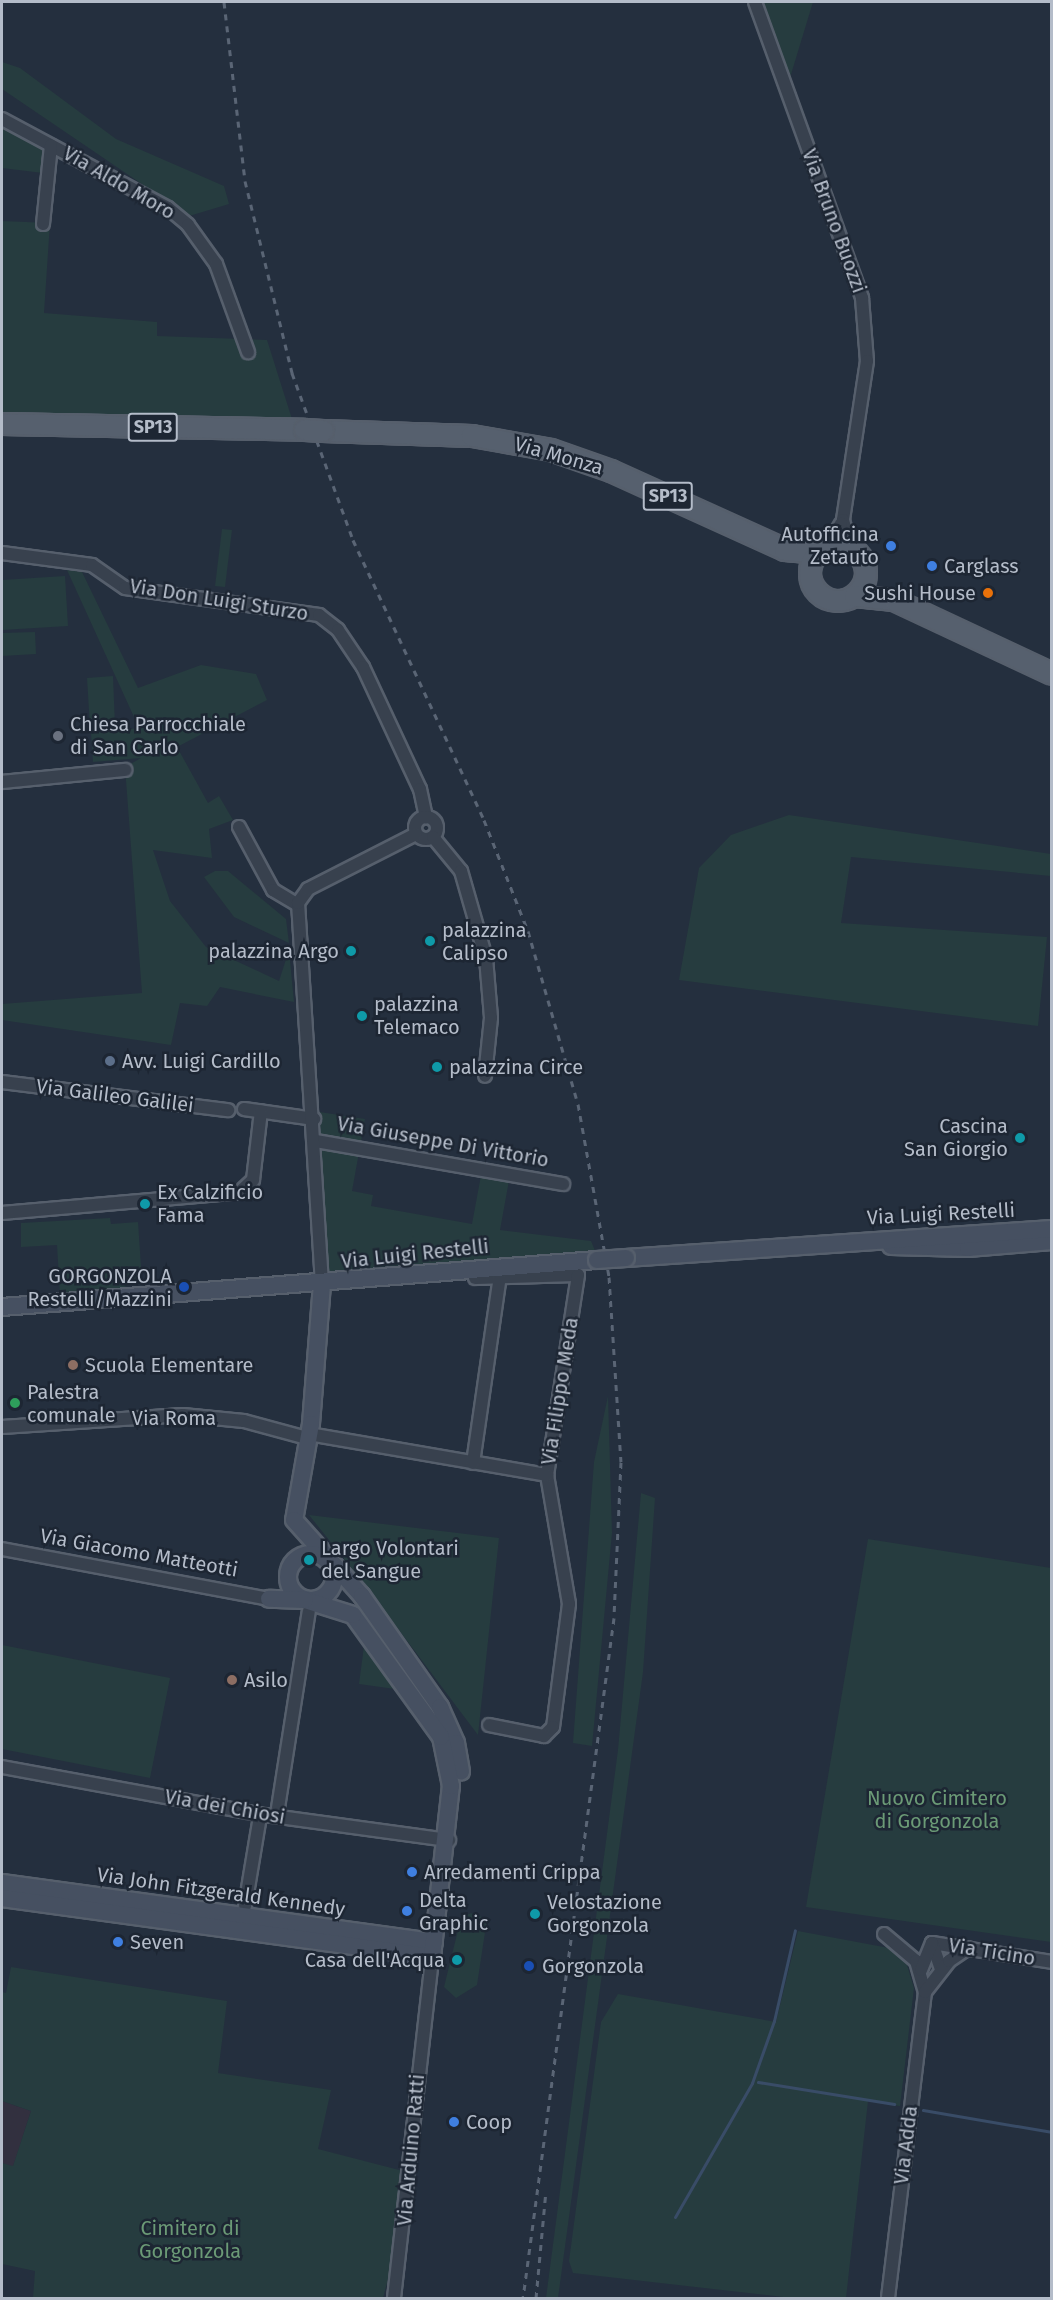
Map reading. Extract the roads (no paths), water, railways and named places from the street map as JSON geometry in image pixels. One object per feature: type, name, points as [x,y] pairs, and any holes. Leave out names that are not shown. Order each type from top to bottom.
[{"type":"main road","name":"Via Monza","points":[[2,424],[314,430],[472,436],[551,450],[611,471],[778,547],[810,576],[825,598],[842,601],[855,596],[894,600]]},
{"type":"main road","name":"Via Monza","points":[[778,547],[851,549],[866,573],[894,600],[1052,674]]},
{"type":"main road","points":[[810,576],[823,550]]},
{"type":"main road","points":[[855,596],[866,573]]},
{"type":"street","name":"Via Bruno Buozzi","points":[[755,2],[864,309],[867,361],[843,520],[851,549]]},
{"type":"street","name":"Via Aldo Moro","points":[[2,119],[188,225],[216,264],[248,352]]},
{"type":"street","name":"Via Aldo Moro","points":[[44,224],[51,145]]},
{"type":"street","name":"Via Bruno Buozzi","points":[[823,550],[843,520]]},
{"type":"street","name":"Via Don Luigi Sturzo","points":[[2,553],[96,566],[125,588],[319,615],[338,630],[363,667],[420,789],[426,817],[436,823],[433,837]]},
{"type":"street","points":[[2,782],[125,770]]},
{"type":"street","points":[[416,834],[416,822],[426,817]]},
{"type":"street","points":[[239,827],[273,890],[298,905],[308,889],[416,834],[433,837],[461,871],[486,958],[491,1018],[485,1076]]},
{"type":"street","name":"Via Giuseppe Di Vittorio","points":[[298,905],[314,1119],[322,1284],[308,1436],[294,1512],[295,1521],[326,1560]]},
{"type":"street","name":"Via Galileo Galilei","points":[[2,1082],[228,1110]]},
{"type":"street","points":[[244,1109],[314,1119]]},
{"type":"street","points":[[2,1213],[240,1192],[253,1180],[261,1111]]},
{"type":"street","name":"Via Giuseppe Di Vittorio","points":[[315,1141],[563,1184]]},
{"type":"street","name":"Via Luigi Restelli","points":[[2,1307],[322,1284],[833,1242],[1052,1229]]},
{"type":"street","name":"Via Luigi Restelli","points":[[833,1242],[968,1248],[1052,1241]]},
{"type":"street","name":"Via Filippo Meda","points":[[489,1725],[544,1736],[553,1726],[569,1604],[546,1475],[578,1275],[500,1276]]},
{"type":"street","points":[[473,1463],[500,1276]]},
{"type":"street","name":"Via Luigi Restelli","points":[[475,1278],[500,1276]]},
{"type":"street","name":"Via Roma","points":[[2,1427],[183,1415],[244,1421],[308,1436],[546,1475]]},
{"type":"street","name":"Via Giacomo Matteotti","points":[[2,1549],[269,1599]]},
{"type":"street","points":[[278,1808],[307,1606],[290,1587],[291,1565],[307,1554],[326,1560],[346,1577],[451,1727],[461,1777],[433,1950]]},
{"type":"street","points":[[307,1606],[322,1598],[331,1589],[334,1574],[326,1560]]},
{"type":"street","points":[[269,1599],[307,1606],[332,1607],[361,1623],[434,1722],[450,1768],[449,1840]]},
{"type":"street","name":"Via dei Chiosi","points":[[2,1767],[258,1814],[449,1840]]},
{"type":"street","points":[[244,1906],[259,1822]]},
{"type":"street","name":"Via John Fitzgerald Kennedy","points":[[2,1883],[433,1950]]},
{"type":"street","name":"Via John Fitzgerald Kennedy","points":[[2,1898],[433,1950]]},
{"type":"street","points":[[884,1934],[921,1970],[932,1943]]},
{"type":"street","points":[[932,1943],[941,1970]]},
{"type":"street","name":"Via Ticino","points":[[932,1943],[1052,1962]]},
{"type":"street","name":"Via Adda","points":[[925,1992],[941,1970],[968,1948]]},
{"type":"street","name":"Via Arduino Ratti","points":[[394,2298],[433,1950]]},
{"type":"street","name":"Via Adda","points":[[888,2298],[925,1992],[921,1970]]},
{"type":"waterway","points":[[675,2217],[752,2083],[774,2021],[795,1930]]},
{"type":"waterway","points":[[758,2082],[894,2104]]},
{"type":"waterway","points":[[923,2110],[1052,2132]]},
{"type":"railway","points":[[224,2],[245,181],[292,373],[353,540],[484,820],[528,931],[578,1104],[609,1277],[621,1462],[614,1618],[523,2298]]},
{"type":"railway","points":[[536,2298],[546,2191]]},
{"type":"place","name":"Autofficina Zetauto","points":[[891,546]]},
{"type":"place","name":"Carglass","points":[[932,566]]},
{"type":"place","name":"Sushi House","points":[[988,593]]},
{"type":"place","name":"Chiesa Parrocchiale di San Carlo","points":[[58,736]]},
{"type":"place","name":"palazzina Calipso","points":[[430,941]]},
{"type":"place","name":"palazzina Argo","points":[[351,951]]},
{"type":"place","name":"palazzina Telemaco","points":[[362,1016]]},
{"type":"place","name":"Avv. Luigi Cardillo","points":[[110,1061]]},
{"type":"place","name":"palazzina Circe","points":[[437,1067]]},
{"type":"place","name":"Cascina San Giorgio","points":[[1020,1138]]},
{"type":"place","name":"Ex Calzificio Fama","points":[[145,1204]]},
{"type":"place","name":"GORGONZOLA Restelli/Mazzini","points":[[184,1287]]},
{"type":"place","name":"Scuola Elementare","points":[[73,1365]]},
{"type":"place","name":"Palestra comunale","points":[[15,1403]]},
{"type":"place","name":"Largo Volontari del Sangue","points":[[309,1560]]},
{"type":"place","name":"Asilo","points":[[232,1680]]},
{"type":"place","name":"Arredamenti Crippa","points":[[412,1872]]},
{"type":"place","name":"Delta Graphic","points":[[407,1911]]},
{"type":"place","name":"Velostazione Gorgonzola","points":[[535,1914]]},
{"type":"place","name":"Seven","points":[[118,1942]]},
{"type":"place","name":"Casa dell'Acqua","points":[[457,1960]]},
{"type":"place","name":"Gorgonzola","points":[[529,1966]]},
{"type":"place","name":"Coop","points":[[454,2122]]},
{"type":"park label","name":"Nuovo Cimitero di Gorgonzola","points":[[937,1810]]},
{"type":"park label","name":"Cimitero di Gorgonzola","points":[[190,2240]]}]
